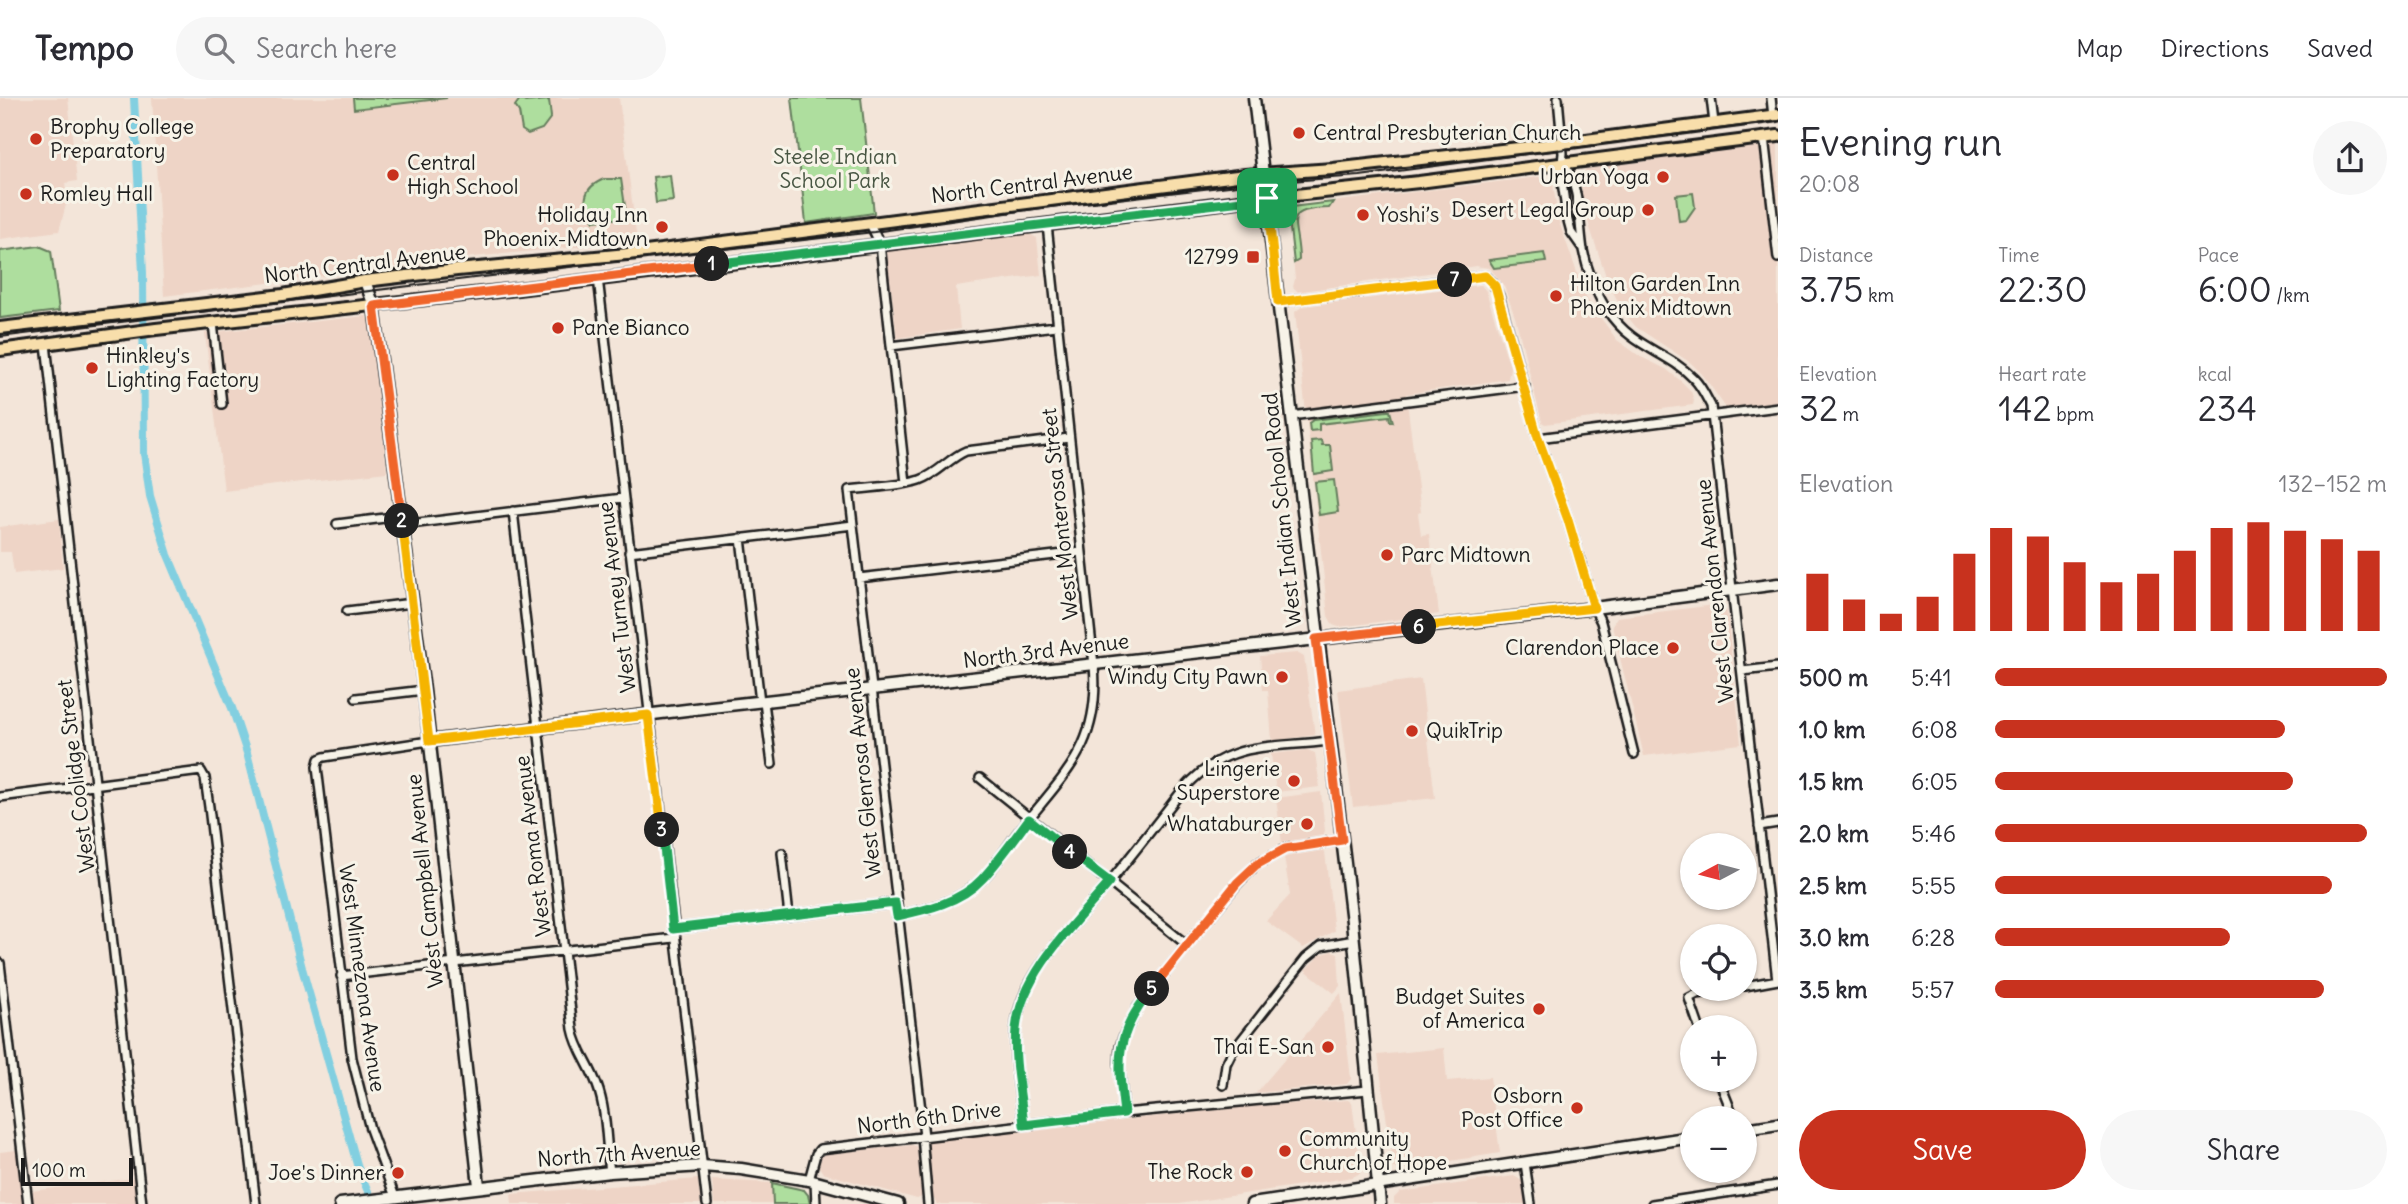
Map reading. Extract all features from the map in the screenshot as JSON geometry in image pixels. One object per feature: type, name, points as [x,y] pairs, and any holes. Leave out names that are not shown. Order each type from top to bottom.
[{"type":"main road","name":"North Central Avenue","points":[[0,328],[283,295],[365,281],[631,254],[1264,174],[1563,146],[1775,115]]},
{"type":"main road","name":"North Central Avenue","points":[[0,350],[1047,225],[1266,192],[1563,163],[1778,136]]},
{"type":"street","name":"West Indian School Road","points":[[1254,98],[1316,639],[1354,940],[1380,1204]]},
{"type":"street","name":"West Clarendon Avenue","points":[[1558,98],[1563,146],[1561,176],[1567,218],[1571,232],[1583,249],[1600,297],[1615,321],[1634,340],[1694,378],[1713,415],[1777,980]]},
{"type":"street","points":[[1711,98],[1714,123]]},
{"type":"street","points":[[1771,98],[1775,115]]},
{"type":"street","points":[[1764,137],[1778,258]]},
{"type":"street","points":[[870,224],[880,244],[906,483],[930,475],[953,457],[966,451],[1069,439]]},
{"type":"street","name":"West Monterosa Street","points":[[897,916],[922,911],[945,902],[980,881],[1075,761],[1088,736],[1096,700],[1047,225]]},
{"type":"street","points":[[1278,302],[1485,276],[1493,283],[1499,296],[1538,438],[1601,622],[1634,754]]},
{"type":"street","name":"West Turney Avenue","points":[[598,278],[707,1204]]},
{"type":"street","name":"West Campbell Avenue","points":[[365,281],[374,306],[424,690],[480,1186]]},
{"type":"street","points":[[213,323],[222,404]]},
{"type":"street","points":[[891,346],[1056,327]]},
{"type":"street","name":"West Coolidge Street","points":[[46,344],[142,1204]]},
{"type":"street","points":[[1291,416],[1525,386]]},
{"type":"street","points":[[1538,438],[1778,407]]},
{"type":"street","name":"West Glenrosa Avenue","points":[[906,483],[849,489],[895,903],[912,1023],[928,1204]]},
{"type":"street","points":[[337,524],[513,511],[623,498]]},
{"type":"street","name":"West Roma Avenue","points":[[513,511],[573,1029],[576,1043],[597,1084],[610,1172]]},
{"type":"street","points":[[629,552],[853,525]]},
{"type":"street","points":[[741,538],[772,764]]},
{"type":"street","points":[[859,578],[1082,552]]},
{"type":"street","name":"North 3rd Avenue","points":[[319,759],[429,741],[537,728],[1594,608],[1778,584]]},
{"type":"street","points":[[347,611],[412,603]]},
{"type":"street","points":[[1742,671],[1778,667]]},
{"type":"street","points":[[356,698],[424,690]]},
{"type":"street","points":[[1024,1125],[1015,1032],[1022,998],[1054,949],[1181,792],[1214,761],[1238,751],[1329,741]]},
{"type":"street","name":"West Minnezona Avenue","points":[[319,759],[317,766],[352,1058],[358,1087],[394,1197]]},
{"type":"street","points":[[0,797],[201,771],[205,778],[209,807],[256,1204]]},
{"type":"street","points":[[981,778],[1187,945]]},
{"type":"street","points":[[1759,826],[1778,823]]},
{"type":"street","points":[[1124,1113],[1119,1063],[1124,1035],[1138,1007],[1187,945],[1237,883],[1256,865],[1285,849],[1342,840]]},
{"type":"street","points":[[782,853],[789,916]]},
{"type":"street","points":[[673,929],[895,903]]},
{"type":"street","points":[[341,976],[674,938]]},
{"type":"street","points":[[1223,1085],[1226,1064],[1232,1052],[1306,958],[1321,946],[1354,940]]},
{"type":"street","points":[[0,963],[28,1204]]},
{"type":"street","points":[[1757,984],[1777,980]]},
{"type":"street","name":"North 6th Drive","points":[[812,1181],[816,1154],[820,1149],[1124,1113],[1368,1090]]},
{"type":"street","points":[[1757,1127],[1778,1124]]},
{"type":"street","points":[[1252,1204],[1680,1139]]},
{"type":"street","points":[[1525,1163],[1531,1204]]},
{"type":"street","name":"North 7th Avenue","points":[[340,1204],[610,1172],[702,1166],[741,1169],[812,1181],[898,1204]]},
{"type":"street","points":[[812,1181],[816,1204]]},
{"type":"street","points":[[1653,1204],[1778,1185]]},
{"type":"street","points":[[1712,1195],[1714,1204]]},
{"type":"shaded area","name":"Brophy College Preparatory","points":[[0,98],[68,98],[77,181],[65,183],[67,201],[59,231],[0,239]]},
{"type":"shaded area","name":"Central High School","points":[[152,98],[353,98],[354,109],[447,98],[619,98],[637,241],[473,257],[164,296]]},
{"type":"shaded area","points":[[1778,144],[1778,401],[1726,408],[1703,375],[1691,363],[1636,327],[1623,311],[1608,282],[1590,228],[1582,197],[1581,176],[1586,169]]},
{"type":"shaded area","points":[[1546,176],[1553,184],[1558,219],[1586,298],[1617,340],[1641,357],[1666,369],[1691,391],[1693,405],[1545,424],[1542,422],[1516,320],[1504,286],[1490,268],[1476,266],[1298,292],[1293,287],[1295,279],[1288,211],[1290,207]]},
{"type":"shaded area","points":[[1029,234],[1037,238],[1041,275],[956,287],[960,329],[897,338],[887,253],[889,250]]},
{"type":"shaded area","points":[[1481,285],[1486,291],[1510,367],[1508,379],[1406,394],[1421,512],[1418,513],[1421,535],[1429,534],[1439,614],[1339,627],[1333,625],[1328,616],[1295,312],[1304,305]]},
{"type":"shaded area","points":[[366,316],[370,321],[387,472],[224,491],[205,333]]},
{"type":"shaded area","points":[[59,519],[63,568],[14,574],[11,552],[0,552],[0,527]]},
{"type":"shaded area","points":[[1715,605],[1724,607],[1727,612],[1741,744],[1644,756],[1612,625],[1617,617]]},
{"type":"shaded area","points":[[1297,653],[1304,657],[1315,735],[1272,741],[1268,690],[1263,690],[1260,656]]},
{"type":"shaded area","points":[[1421,679],[1435,798],[1353,807],[1338,690]]},
{"type":"shaded area","points":[[1307,750],[1315,753],[1320,787],[1276,792],[1271,754]]},
{"type":"shaded area","points":[[1321,792],[1325,831],[1322,836],[1282,843],[1276,798]]},
{"type":"shaded area","points":[[1318,850],[1325,852],[1334,931],[1303,948],[1266,921],[1290,895],[1284,857]]},
{"type":"shaded area","points":[[1332,951],[1338,953],[1340,986],[1334,993],[1305,970],[1320,955]]},
{"type":"shaded area","points":[[1341,993],[1351,1079],[1347,1084],[1256,1093]]},
{"type":"shaded area","points":[[1444,1048],[1447,1081],[1490,1077],[1500,1153],[1401,1169],[1393,1168],[1378,1055]]},
{"type":"shaded area","points":[[1348,1100],[1352,1103],[1361,1168],[1360,1173],[1353,1177],[1179,1204],[937,1204],[931,1194],[925,1146],[928,1140],[1256,1106]]},
{"type":"shaded area","points":[[913,1145],[917,1147],[924,1192],[924,1196],[917,1199],[823,1173],[819,1167],[821,1157],[825,1154]]},
{"type":"shaded area","points":[[17,1150],[23,1204],[0,1204],[0,1152]]},
{"type":"shaded area","points":[[1514,1176],[1522,1181],[1525,1204],[1394,1204],[1394,1198],[1400,1192]]},
{"type":"shaded area","points":[[134,1178],[137,1204],[34,1204],[32,1191]]},
{"type":"shaded area","points":[[698,1179],[701,1204],[512,1204],[511,1194]]},
{"type":"shaded area","points":[[712,1180],[772,1183],[773,1204],[714,1204]]},
{"type":"green space","points":[[353,98],[447,98],[354,109]]},
{"type":"green space","name":"Steele Indian School Park","points":[[792,98],[861,98],[874,213],[806,223]]},
{"type":"green space","points":[[520,99],[525,102],[549,100],[551,117],[542,129],[528,134],[522,130],[519,112],[515,106]]},
{"type":"green space","points":[[670,175],[673,201],[656,203],[653,177]]},
{"type":"green space","points":[[604,179],[621,179],[626,213],[622,218],[594,221],[587,208],[586,197],[591,187]]},
{"type":"green space","points":[[1693,193],[1695,207],[1686,220],[1679,221],[1676,195]]},
{"type":"green space","points":[[1333,202],[1329,208],[1303,211],[1298,215],[1295,228],[1299,260],[1294,263],[1288,211],[1291,207]]},
{"type":"green space","points":[[39,246],[51,251],[59,311],[0,318],[0,251]]},
{"type":"green space","points":[[1544,253],[1546,262],[1494,268],[1489,260]]},
{"type":"green space","points":[[1390,411],[1393,422],[1389,416],[1319,424],[1319,430],[1310,431],[1309,423],[1313,420]]},
{"type":"green space","points":[[1321,440],[1322,445],[1330,445],[1333,471],[1314,474],[1311,441]]},
{"type":"green space","points":[[1334,480],[1338,512],[1319,515],[1315,482]]},
{"type":"green space","points":[[772,1183],[804,1190],[810,1204],[773,1204]]},
{"type":"waterway","points":[[134,98],[143,273],[144,453],[150,496],[168,555],[232,708],[247,753],[302,968],[358,1168],[373,1203]]},
{"type":"tram line","points":[[0,337],[874,232],[1042,208],[1246,184],[1360,176],[1778,121]]},
{"type":"place","name":"Central Presbyterian Church","points":[[1299,133]]},
{"type":"place","name":"Brophy College Preparatory","points":[[36,139]]},
{"type":"place","name":"Central High School","points":[[393,175]]},
{"type":"place","name":"Urban Yoga","points":[[1663,177]]},
{"type":"place","name":"Romley Hall","points":[[26,194]]},
{"type":"place","name":"Desert Legal Group","points":[[1648,210]]},
{"type":"place","name":"Yoshi’s","points":[[1363,215]]},
{"type":"place","name":"Holiday Inn Phoenix-Midtown","points":[[662,227]]},
{"type":"place","name":"12799","points":[[1253,257]]},
{"type":"place","name":"Hilton Garden Inn Phoenix Midtown","points":[[1556,296]]},
{"type":"place","name":"Pane Bianco","points":[[558,328]]},
{"type":"place","name":"Hinkley's Lighting Factory","points":[[92,368]]},
{"type":"place","name":"Parc Midtown","points":[[1387,555]]},
{"type":"place","name":"Clarendon Place","points":[[1673,648]]},
{"type":"place","name":"Windy City Pawn","points":[[1282,677]]},
{"type":"place","name":"QuikTrip","points":[[1412,731]]},
{"type":"place","name":"Lingerie Superstore","points":[[1294,781]]},
{"type":"place","name":"Whataburger","points":[[1307,824]]},
{"type":"place","name":"Budget Suites of America","points":[[1539,1009]]},
{"type":"place","name":"Thai E-San","points":[[1328,1047]]},
{"type":"place","name":"Osborn Post Office","points":[[1577,1108]]},
{"type":"place","name":"Community Church of Hope","points":[[1285,1151]]},
{"type":"place","name":"The Rock","points":[[1247,1172]]},
{"type":"place","name":"Joe's Dinner","points":[[398,1173]]},
{"type":"route","points":[[1267,198],[1278,302],[1485,276],[1491,280],[1499,296],[1538,438],[1568,520],[1594,608],[1316,639],[1342,840],[1285,849],[1256,865],[1237,883],[1187,945],[1138,1007],[1124,1035],[1120,1047],[1119,1079],[1124,1113],[1024,1125],[1015,1032],[1022,998],[1054,949],[1110,882],[1029,819],[980,881],[962,894],[922,911],[897,916],[895,903],[673,929],[648,715],[429,741],[374,306],[1267,198]]}]
